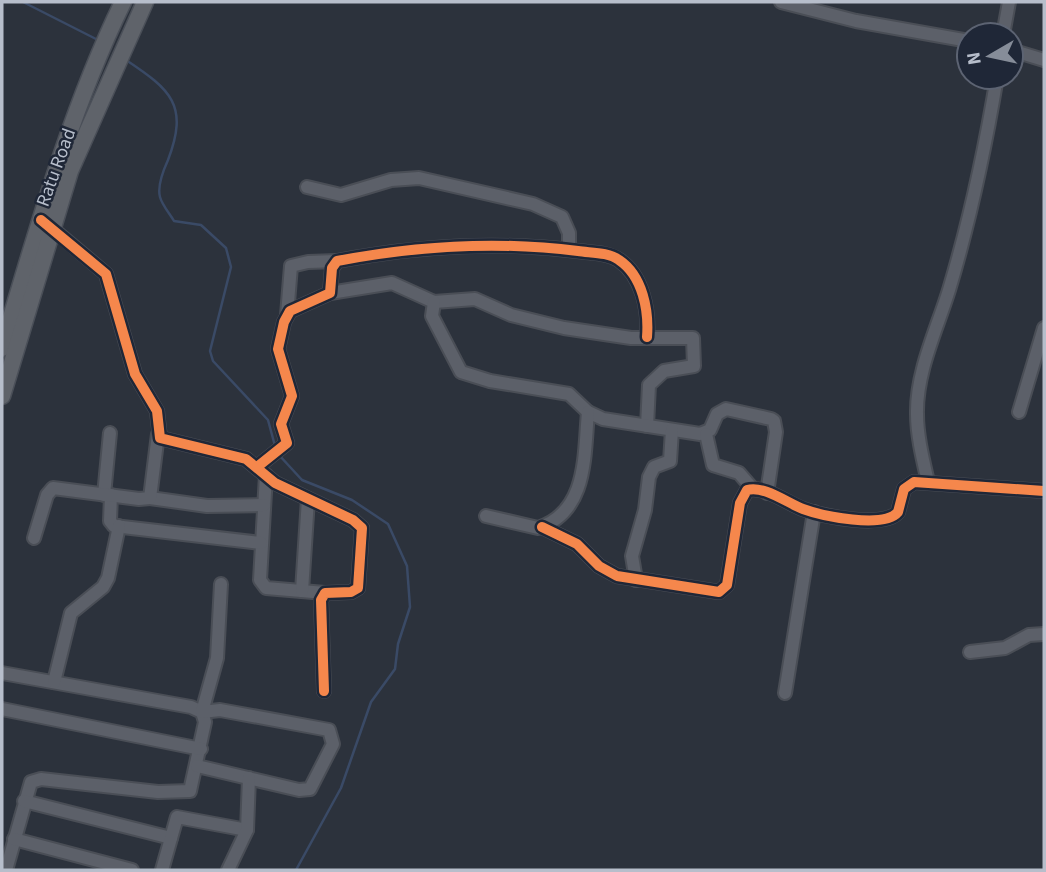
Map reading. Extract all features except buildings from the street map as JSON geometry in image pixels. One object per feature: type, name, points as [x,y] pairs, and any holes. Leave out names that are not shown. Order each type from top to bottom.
[{"type":"main road","name":"Ratu Road","points":[[2,348],[46,224],[94,68],[123,2]]},
{"type":"main road","name":"Ratu Road","points":[[2,396],[46,224],[145,2]]},
{"type":"street","points":[[780,2],[856,21],[955,39]]},
{"type":"street","points":[[1006,21],[1009,2]]},
{"type":"street","points":[[1025,54],[1044,60]]},
{"type":"street","points":[[928,482],[920,440],[917,403],[927,356],[949,290],[981,168],[995,91]]},
{"type":"street","points":[[307,187],[341,195],[391,180],[419,178],[533,204],[562,217],[569,233],[569,250]]},
{"type":"street","points":[[46,224],[106,274],[131,365],[157,411],[158,434],[150,498]]},
{"type":"street","points":[[158,434],[164,440],[246,459],[262,471],[275,483],[353,520],[362,528],[358,588],[351,592],[275,589],[262,585],[259,572],[264,505],[262,471],[287,443],[281,424],[292,396],[278,349],[287,315],[291,266],[371,254],[452,248],[527,246],[608,255],[625,264],[646,304],[647,337]]},
{"type":"street","points":[[330,293],[332,268],[337,261]]},
{"type":"street","points":[[287,315],[296,307],[330,293],[392,283],[434,302],[475,299],[511,315],[564,328],[647,337],[693,338],[696,363],[689,368],[664,371],[649,385],[647,426]]},
{"type":"street","points":[[434,302],[432,316],[461,372],[490,381],[569,394],[588,412],[603,419],[706,434]]},
{"type":"street","points":[[1019,412],[1044,328]]},
{"type":"street","points":[[767,493],[776,432],[774,421],[726,409],[717,414],[706,434],[713,464],[739,473],[752,488],[834,517],[889,519],[898,512],[908,485],[928,482],[1044,491]]},
{"type":"street","points":[[542,527],[566,512],[579,488],[588,412]]},
{"type":"street","points":[[636,580],[632,556],[645,510],[649,477],[654,467],[670,461],[671,430]]},
{"type":"street","points":[[110,433],[107,495],[110,521],[119,526],[261,543]]},
{"type":"street","points":[[34,538],[50,490],[57,488],[206,506],[264,505]]},
{"type":"street","points":[[486,516],[542,527],[577,544],[607,571],[636,580],[709,592],[725,590],[742,494],[752,488]]},
{"type":"street","points":[[302,591],[308,499]]},
{"type":"street","points":[[785,693],[814,512]]},
{"type":"street","points":[[54,682],[71,613],[103,586],[108,578],[119,526]]},
{"type":"street","points":[[6,870],[31,782],[41,779],[184,793],[194,787],[205,722],[202,712],[217,658],[221,584]]},
{"type":"street","points":[[324,691],[321,600],[325,593]]},
{"type":"street","points":[[970,652],[1004,648],[1030,635],[1044,634]]},
{"type":"street","points":[[2,673],[202,712],[220,710],[332,733],[333,744],[310,789],[197,766]]},
{"type":"street","points":[[2,709],[201,749]]},
{"type":"street","points":[[228,870],[247,830],[249,778]]},
{"type":"street","points":[[24,801],[171,838]]},
{"type":"street","points":[[162,870],[177,817],[247,830]]},
{"type":"street","points":[[14,839],[132,870]]},
{"type":"waterway","points":[[23,2],[98,40]]},
{"type":"waterway","points":[[126,60],[165,90],[172,101],[177,125],[161,178],[160,197],[174,221],[201,225],[226,248],[231,267],[210,351],[213,361],[268,420],[275,446]]},
{"type":"waterway","points":[[279,455],[302,480],[352,500],[388,524],[407,566],[410,607],[398,644],[395,669],[371,702],[341,788],[296,870]]},
{"type":"cycle path","points":[[41,220],[106,274],[135,374],[157,411],[160,438],[246,459],[275,483],[353,520],[362,528],[358,588],[351,592],[325,593],[321,600],[324,691]]},
{"type":"cycle path","points":[[257,467],[287,443],[281,424],[292,396],[278,349],[284,322],[290,311],[330,293],[332,268],[337,261],[396,252],[488,246],[605,254],[615,257],[634,275],[643,295],[647,337]]},
{"type":"cycle path","points":[[542,527],[577,544],[599,566],[617,576],[719,592],[727,585],[740,503],[747,490],[761,490],[812,512],[852,520],[880,520],[891,517],[898,512],[904,489],[914,482],[1044,491]]}]
